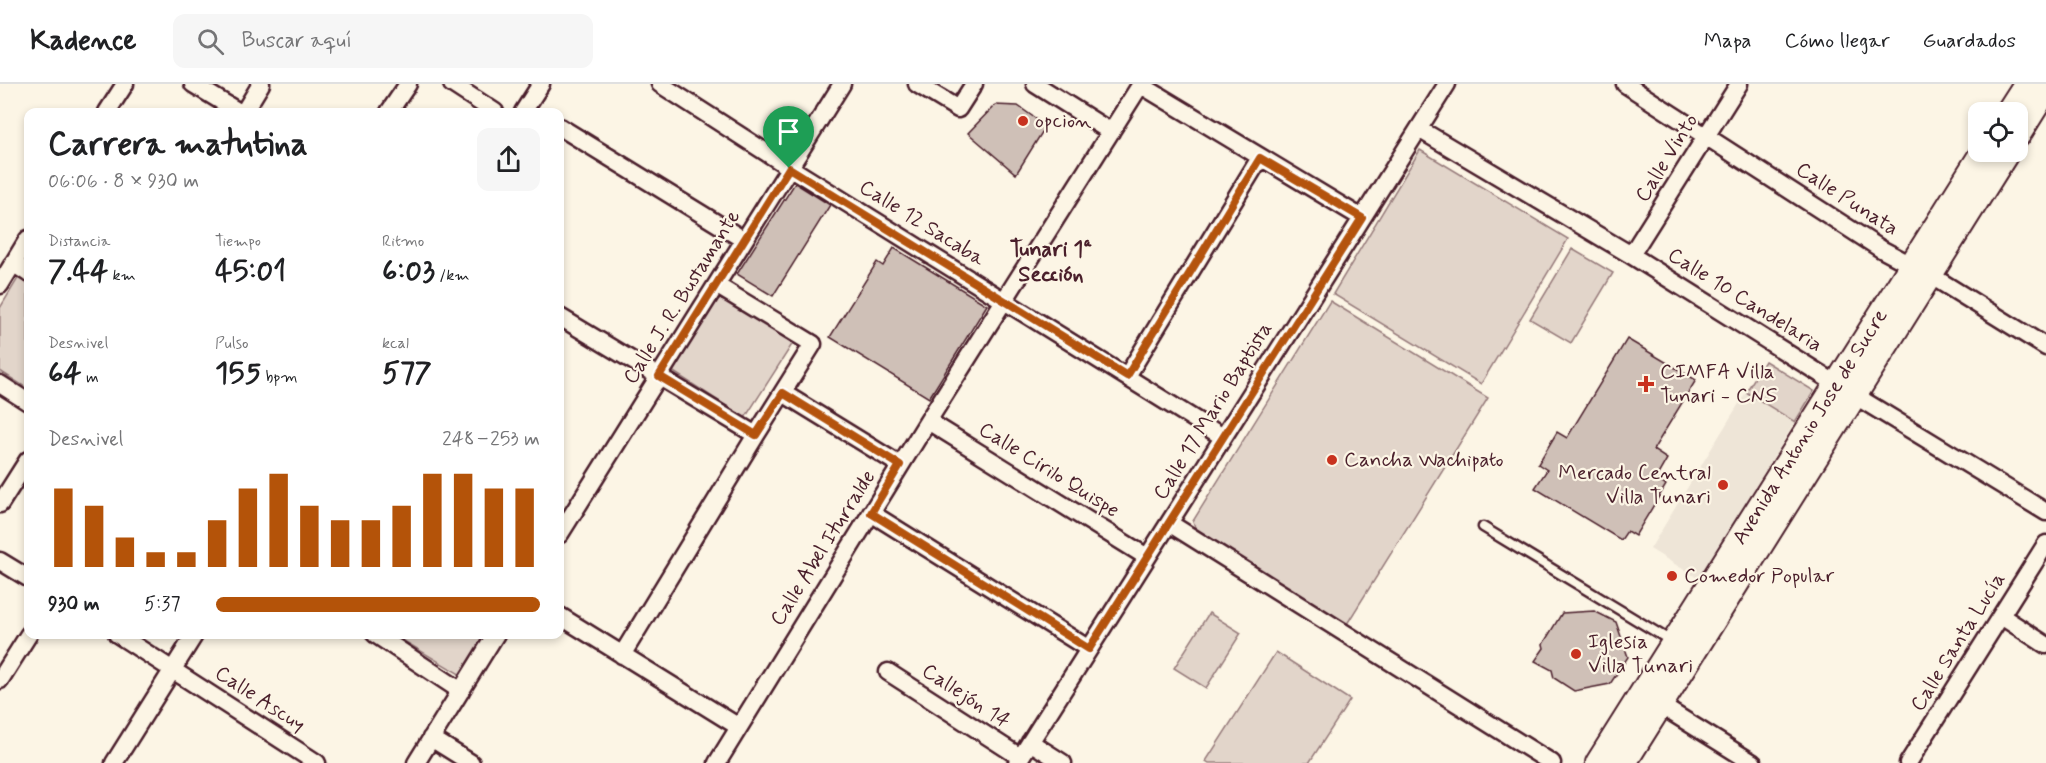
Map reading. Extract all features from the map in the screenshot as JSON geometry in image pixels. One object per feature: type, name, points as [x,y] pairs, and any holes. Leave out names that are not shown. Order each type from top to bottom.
[{"type":"main road","points":[[2014,102],[2026,84]]},
{"type":"main road","points":[[2028,119],[2046,90]]},
{"type":"main road","name":"Avenida Antonio Jose de Sucre","points":[[1921,270],[1978,162]]},
{"type":"main road","name":"Avenida Antonio Jose de Sucre","points":[[1598,763],[1651,699],[1921,270],[2000,162]]},
{"type":"main road","name":"Avenida Antonio Jose de Sucre","points":[[1624,763],[1651,699]]},
{"type":"street","points":[[110,108],[125,84]]},
{"type":"street","points":[[193,84],[232,108]]},
{"type":"street","points":[[246,108],[261,84]]},
{"type":"street","points":[[392,108],[408,84]]},
{"type":"street","points":[[452,84],[489,108]]},
{"type":"street","points":[[530,108],[541,84]]},
{"type":"street","name":"Calle 12 Sacaba","points":[[660,84],[789,168],[1223,437]]},
{"type":"street","name":"Calle J. R. Bustamante","points":[[564,528],[842,84]]},
{"type":"street","points":[[918,84],[958,110],[974,84]]},
{"type":"street","points":[[1035,84],[1111,132]]},
{"type":"street","name":"Calle 17 Mario Baptista","points":[[1018,760],[1447,84]]},
{"type":"street","name":"Calle Punata","points":[[1625,84],[1881,249],[1921,270],[2046,347]]},
{"type":"street","name":"Calle Vinto","points":[[1631,255],[1739,84]]},
{"type":"street","points":[[1141,85],[1362,218]]},
{"type":"street","name":"Calle Abel Iturralde","points":[[717,763],[900,465],[1141,85]]},
{"type":"street","points":[[564,129],[744,240]]},
{"type":"street","name":"Calle 10 Candelaria","points":[[1419,129],[1631,255],[2046,512]]},
{"type":"street","points":[[1127,376],[1260,158]]},
{"type":"street","points":[[0,285],[24,246]]},
{"type":"street","points":[[14,263],[24,270]]},
{"type":"street","points":[[622,655],[813,344],[716,285]]},
{"type":"street","points":[[564,319],[756,435]]},
{"type":"street","points":[[0,384],[24,399]]},
{"type":"street","points":[[783,393],[900,465]]},
{"type":"street","name":"Calle Cirilo Quispe","points":[[928,421],[1147,557]]},
{"type":"street","points":[[0,504],[24,466]]},
{"type":"street","points":[[871,513],[1089,649]]},
{"type":"street","points":[[1169,523],[1552,763]]},
{"type":"street","name":"Calle Santa Lucía","points":[[1908,763],[2046,544]]},
{"type":"street","points":[[0,561],[24,576]]},
{"type":"street","points":[[2001,616],[2046,645]]},
{"type":"street","points":[[564,619],[739,727]]},
{"type":"street","points":[[0,680],[26,639]]},
{"type":"street","name":"Calle Ascuy","points":[[125,639],[310,761]]},
{"type":"street","points":[[114,763],[192,639]]},
{"type":"street","points":[[383,639],[461,691]]},
{"type":"street","points":[[416,763],[493,639]]},
{"type":"street","name":"Callejón 14","points":[[888,672],[1018,760]]},
{"type":"street","points":[[1651,699],[1753,763]]},
{"type":"street","points":[[431,738],[471,763]]},
{"type":"street","points":[[1030,742],[1063,763]]},
{"type":"lane","points":[[1483,527],[1683,649]]},
{"type":"shaded area","points":[[1420,150],[1568,239],[1481,384],[1333,294]]},
{"type":"shaded area","points":[[1572,249],[1613,273],[1571,343],[1530,319]]},
{"type":"shaded area","points":[[20,275],[24,278],[24,386],[0,371],[0,308]]},
{"type":"shaded area","points":[[717,294],[793,343],[745,418],[669,369]]},
{"type":"shaded area","name":"Cancha Wachipato","points":[[1330,301],[1488,398],[1347,624],[1196,530],[1193,521]]},
{"type":"shaded area","points":[[1765,361],[1814,391],[1795,422],[1746,392]]},
{"type":"shaded area","name":"Mercado Central Villa Tunari","points":[[1746,392],[1795,422],[1699,579],[1650,549]]},
{"type":"shaded area","points":[[1209,613],[1241,633],[1206,688],[1174,668]]},
{"type":"shaded area","points":[[401,639],[483,639],[461,675]]},
{"type":"shaded area","points":[[1276,652],[1350,700],[1309,763],[1209,763],[1206,761]]},
{"type":"building","points":[[995,105],[1018,106],[1046,126],[1016,174],[968,133]]},
{"type":"building","points":[[795,183],[830,205],[773,296],[737,274]]},
{"type":"building","points":[[894,248],[987,305],[929,398],[830,337],[877,262],[883,266]]},
{"type":"building","points":[[1627,339],[1696,380],[1653,450],[1667,459],[1656,478],[1666,485],[1635,536],[1627,531],[1621,540],[1535,488],[1547,470],[1538,464],[1557,432],[1567,438]]},
{"type":"building","points":[[1594,611],[1616,622],[1628,657],[1610,684],[1574,691],[1554,678],[1552,670],[1535,661],[1562,613]]},
{"type":"place","name":"opcion","points":[[1023,121]]},
{"type":"place","name":"CIMFA Villa Tunari - CNS","points":[[1646,384]]},
{"type":"place","name":"Cancha Wachipato","points":[[1332,460]]},
{"type":"place","name":"Mercado Central Villa Tunari","points":[[1723,485]]},
{"type":"place","name":"Comedor Popular","points":[[1672,576]]},
{"type":"place","name":"Iglesia Villa Tunari","points":[[1576,654]]},
{"type":"district","name":"Tunari 1ª Sección","points":[[1051,262]]},
{"type":"route","points":[[1260,158],[1362,218],[1089,649],[871,513],[900,465],[783,393],[756,435],[659,376],[789,168],[1127,376],[1260,158]]}]
